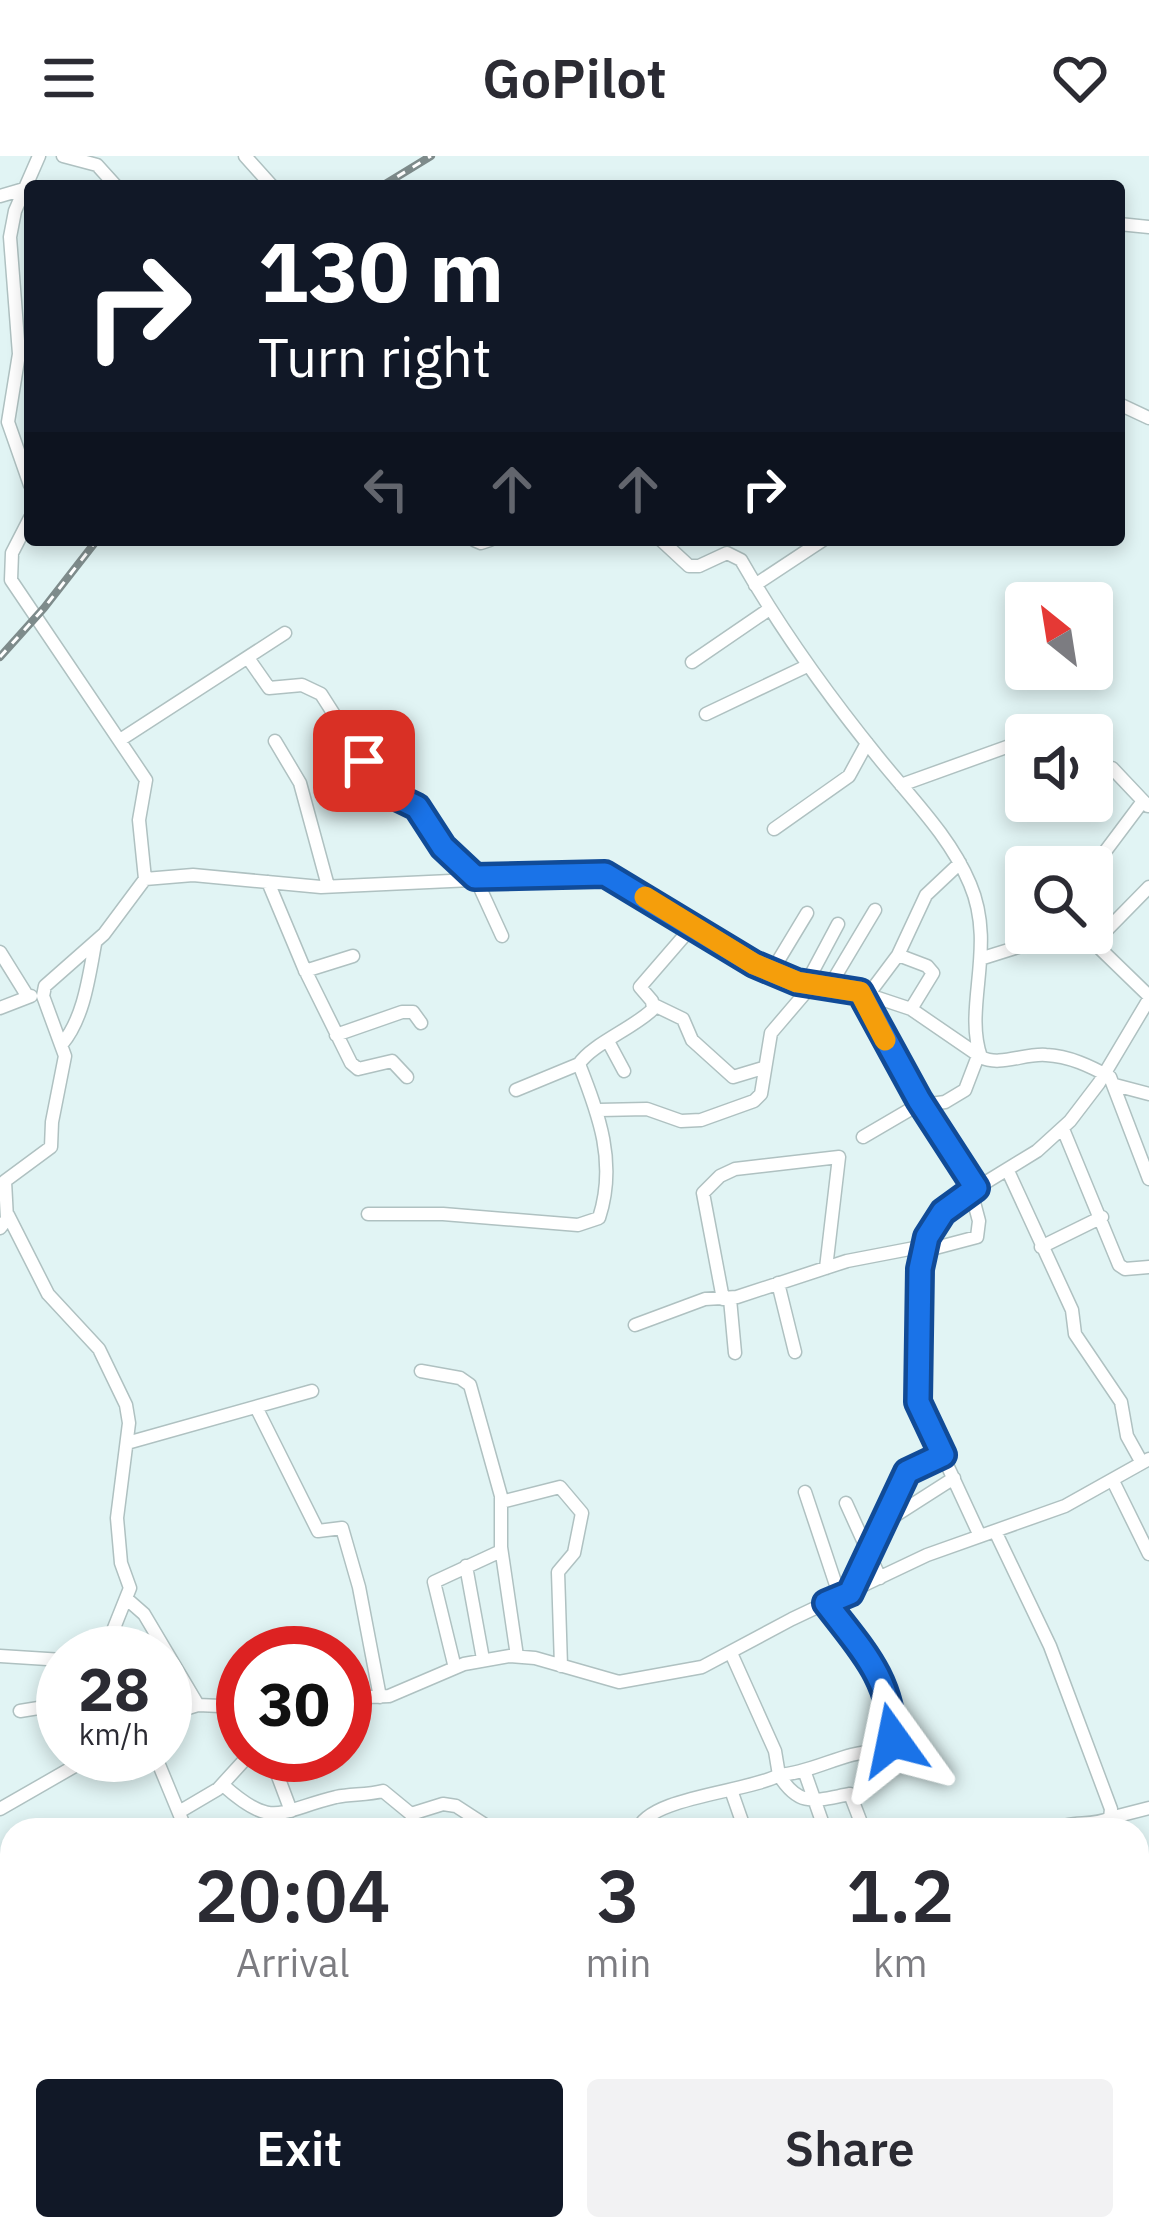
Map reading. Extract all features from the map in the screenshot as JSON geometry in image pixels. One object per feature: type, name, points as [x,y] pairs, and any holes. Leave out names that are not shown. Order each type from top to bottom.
[{"type":"street","points":[[63,156],[97,165],[111,180]]},
{"type":"street","points":[[245,156],[267,180]]},
{"type":"street","points":[[0,196],[24,189]]},
{"type":"street","points":[[24,189],[10,237],[19,354],[4,407],[24,470]]},
{"type":"street","points":[[0,1008],[43,991],[96,942],[145,879],[139,820],[148,788],[16,591],[6,554],[24,527]]},
{"type":"street","points":[[667,546],[688,566],[732,553],[741,560],[807,666],[960,863],[976,902],[983,958],[976,1031],[979,1057],[965,1090],[945,1102],[923,1105],[863,1137]]},
{"type":"street","points":[[755,585],[814,546]]},
{"type":"street","points":[[692,662],[768,610]]},
{"type":"street","points":[[120,740],[285,633]]},
{"type":"street","points":[[248,658],[269,688],[302,685],[320,694],[384,791],[417,807],[443,847],[475,877],[502,936]]},
{"type":"street","points":[[706,714],[807,666]]},
{"type":"street","points":[[275,742],[300,783],[328,886]]},
{"type":"street","points":[[774,829],[848,776],[867,743]]},
{"type":"street","points":[[901,785],[1005,748]]},
{"type":"street","points":[[1109,846],[1145,798],[1113,769]]},
{"type":"street","points":[[864,994],[898,955],[926,895],[960,863]]},
{"type":"street","points":[[145,879],[193,875],[328,886],[605,874],[623,881],[691,928],[772,970],[911,1010],[979,1057],[995,1062],[1048,1054],[1071,1058],[1149,1094]]},
{"type":"street","points":[[268,882],[305,971],[358,1069],[392,1061],[406,1077]]},
{"type":"street","points":[[1113,920],[1146,895]]},
{"type":"street","points":[[829,987],[875,910]]},
{"type":"street","points":[[772,970],[807,913]]},
{"type":"street","points":[[599,1110],[647,1109],[681,1121],[701,1120],[754,1101],[761,1094],[771,1034],[809,984],[838,924]]},
{"type":"street","points":[[691,928],[640,987],[654,1005],[683,1019],[692,1040],[733,1077],[763,1068]]},
{"type":"street","points":[[62,1044],[72,1031],[84,996],[96,942]]},
{"type":"street","points":[[983,958],[1005,951]]},
{"type":"street","points":[[0,952],[28,997]]},
{"type":"street","points":[[1105,954],[1149,998],[1110,1079],[1063,1129],[943,1212],[924,1249],[917,1306],[918,1402],[954,1478],[1050,1646],[1111,1809],[1110,1818],[1149,1808]]},
{"type":"street","points":[[898,955],[933,973],[911,1010]]},
{"type":"street","points":[[305,971],[353,956]]},
{"type":"street","points":[[43,991],[65,1062],[52,1122],[52,1147],[5,1181],[7,1214],[48,1294],[99,1349],[121,1389],[129,1423],[117,1518],[121,1563],[130,1588],[113,1626]]},
{"type":"street","points":[[634,1325],[699,1300],[727,1299],[826,1268],[976,1238],[979,1221],[974,1190],[864,994]]},
{"type":"street","points":[[516,1090],[579,1064],[583,1056],[649,1014],[654,1005]]},
{"type":"street","points":[[336,1035],[403,1012],[412,1012],[421,1023]]},
{"type":"street","points":[[609,1042],[624,1071]]},
{"type":"street","points":[[368,1214],[443,1214],[578,1225],[598,1218],[606,1140],[579,1064]]},
{"type":"street","points":[[1110,1079],[1149,1179]]},
{"type":"street","points":[[1063,1129],[1122,1268],[1149,1267]]},
{"type":"street","points":[[735,1352],[703,1193],[720,1176],[735,1169],[839,1157],[826,1268]]},
{"type":"street","points":[[372,1697],[483,1659],[517,1656],[619,1682],[682,1673],[880,1578],[987,1533],[1050,1513],[1146,1461],[1127,1436],[1121,1402],[1075,1334],[1072,1310],[1008,1171]]},
{"type":"street","points":[[0,1228],[7,1214]]},
{"type":"street","points":[[1041,1247],[1102,1217]]},
{"type":"street","points":[[778,1283],[795,1352]]},
{"type":"street","points":[[421,1371],[460,1378],[470,1385],[501,1502],[501,1551],[517,1656]]},
{"type":"street","points":[[127,1443],[312,1391]]},
{"type":"street","points":[[256,1407],[318,1531],[342,1528],[359,1587],[380,1697]]},
{"type":"street","points":[[845,1595],[907,1472],[943,1455]]},
{"type":"street","points":[[854,1519],[883,1519],[954,1478]]},
{"type":"street","points":[[1113,1481],[1149,1554]]},
{"type":"street","points":[[501,1502],[560,1487],[582,1514],[574,1552],[558,1572],[561,1666]]},
{"type":"street","points":[[805,1492],[845,1595]]},
{"type":"street","points":[[846,1502],[880,1578]]},
{"type":"street","points":[[454,1668],[434,1582],[501,1551]]},
{"type":"street","points":[[466,1566],[483,1659]]},
{"type":"street","points":[[128,1600],[144,1614],[198,1705]]},
{"type":"street","points":[[826,1603],[877,1669],[893,1729],[892,1756]]},
{"type":"street","points":[[731,1653],[788,1790],[816,1803],[850,1794],[859,1818]]},
{"type":"street","points":[[0,1656],[36,1658]]},
{"type":"street","points":[[192,1707],[216,1706]]},
{"type":"street","points":[[20,1711],[36,1708]]},
{"type":"street","points":[[644,1818],[684,1801],[779,1775],[806,1773],[862,1752],[923,1764]]},
{"type":"street","points":[[806,1773],[821,1818]]},
{"type":"street","points":[[0,1809],[47,1782]]},
{"type":"street","points":[[166,1782],[181,1818]]},
{"type":"street","points":[[179,1812],[226,1782]]},
{"type":"street","points":[[280,1782],[291,1811]]},
{"type":"street","points":[[223,1785],[261,1813],[388,1792],[411,1814],[443,1804],[474,1818]]},
{"type":"street","points":[[731,1790],[741,1818]]},
{"type":"railway","points":[[392,180],[431,156]]},
{"type":"railway","points":[[0,657],[92,546]]},
{"type":"slow traffic","points":[[645,897],[754,964],[797,982],[860,992],[885,1040]]},
{"type":"route","points":[[364,761],[384,791],[417,807],[443,847],[475,877],[605,874],[754,964],[797,982],[860,992],[919,1100],[976,1188],[943,1212],[927,1237],[920,1269],[918,1402],[943,1455],[907,1472],[850,1593],[826,1603],[877,1669],[893,1740]]}]
